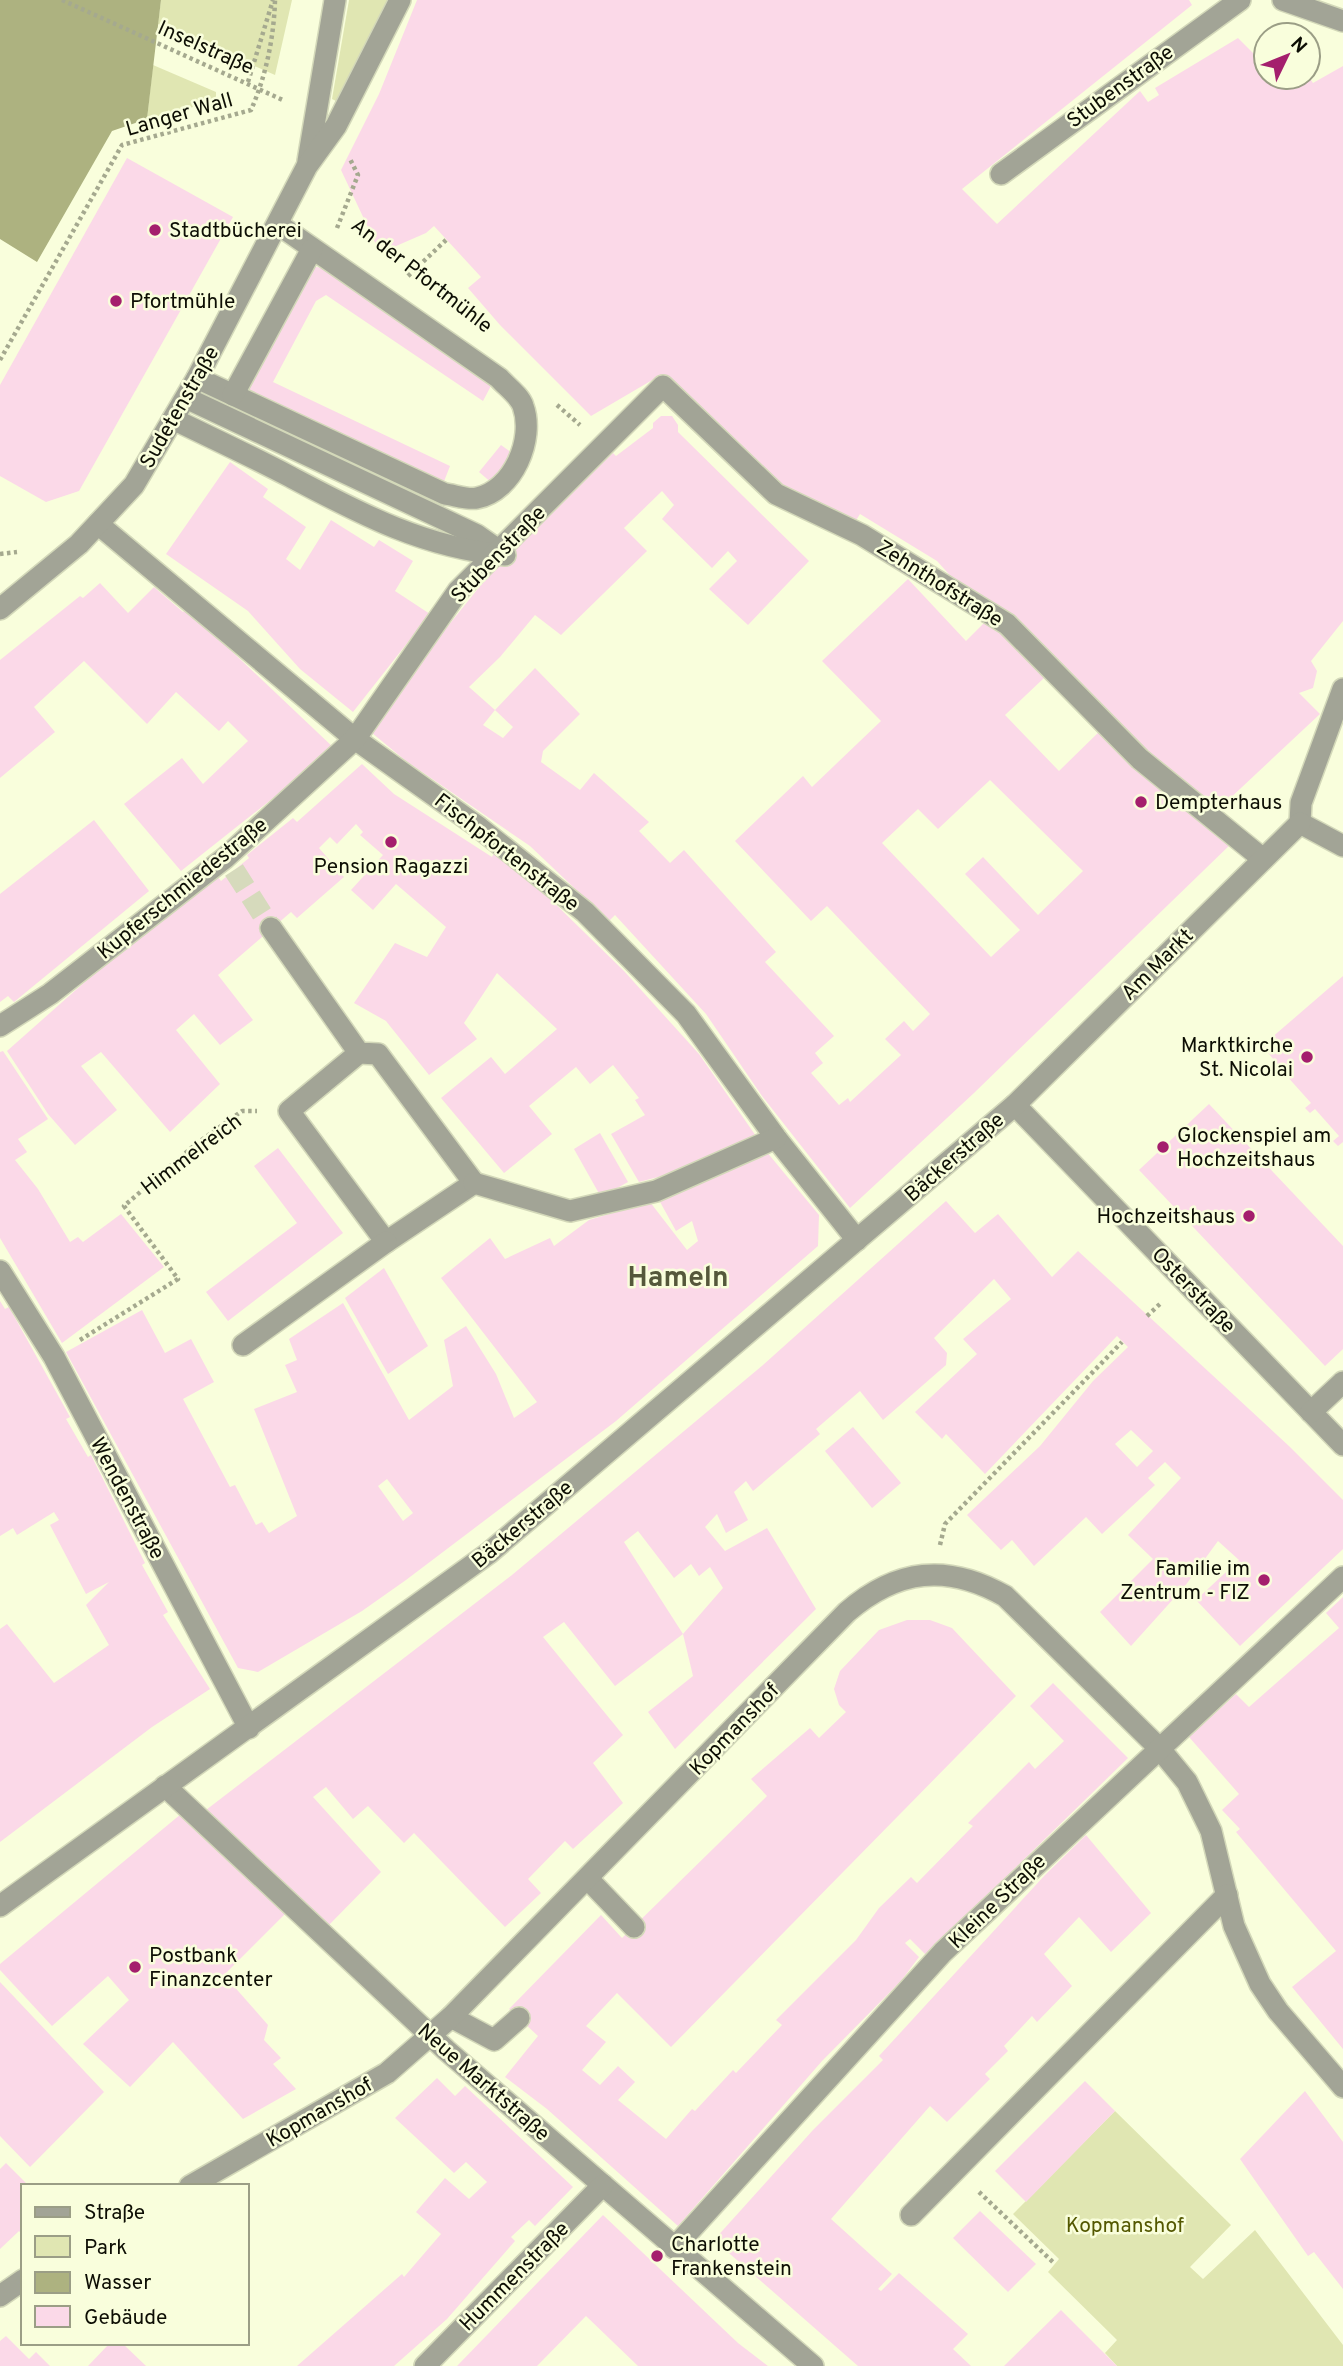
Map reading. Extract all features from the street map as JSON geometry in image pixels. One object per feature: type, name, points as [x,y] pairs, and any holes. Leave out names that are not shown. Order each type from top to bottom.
[{"type":"street","name":"Sudetenstraße","points":[[307,166],[335,0]]},
{"type":"street","name":"Sudetenstraße","points":[[0,609],[79,544],[134,485],[197,378],[279,225],[307,166],[336,126],[400,0]]},
{"type":"street","name":"Stubenstraße","points":[[1001,174],[1240,0]]},
{"type":"street","points":[[1283,0],[1343,21]]},
{"type":"street","points":[[197,378],[445,494],[477,498],[504,483],[520,461],[527,433],[523,405],[499,378],[279,225]]},
{"type":"street","points":[[233,395],[312,248]]},
{"type":"street","name":"Stubenstraße","points":[[355,739],[458,591],[663,386]]},
{"type":"street","name":"Zehnthofstraße","points":[[663,386],[776,494],[862,535],[1007,624],[1140,759],[1263,859]]},
{"type":"street","points":[[186,398],[477,535],[497,552]]},
{"type":"street","points":[[173,419],[381,524],[431,543],[497,552]]},
{"type":"street","name":"Fischpfortenstraße","points":[[98,524],[355,739],[477,826],[585,912],[686,1014],[776,1138],[857,1240]]},
{"type":"street","points":[[1343,689],[1301,803],[1300,823],[1343,846]]},
{"type":"street","name":"Kupferschmiedestraße","points":[[0,1026],[50,994],[230,864],[355,739]]},
{"type":"street","name":"Am Markt","points":[[1015,1105],[1300,823]]},
{"type":"street","points":[[271,928],[359,1053]]},
{"type":"street","points":[[386,1242],[289,1111],[359,1053],[378,1054],[474,1182],[570,1212],[656,1191],[776,1138]]},
{"type":"street","name":"Bäckerstraße","points":[[0,1906],[489,1553],[1015,1105]]},
{"type":"street","name":"Osterstraße","points":[[1015,1105],[1343,1445]]},
{"type":"street","points":[[243,1345],[474,1182]]},
{"type":"street","name":"Wendenstraße","points":[[0,1271],[54,1357],[249,1728]]},
{"type":"street","points":[[1311,1412],[1343,1382]]},
{"type":"street","name":"Kopmanshof","points":[[194,2184],[387,2073],[431,2037],[589,1879],[847,1612],[886,1585],[909,1577],[933,1574],[982,1583],[1005,1596],[1159,1748],[1202,1808],[1234,1926],[1260,1984],[1278,2011],[1343,2087]]},
{"type":"street","name":"Kleine Straße","points":[[674,2248],[943,1952],[1343,1577]]},
{"type":"street","name":"Neue Marktstraße","points":[[165,1786],[431,2037],[813,2366]]},
{"type":"street","points":[[589,1879],[634,1927]]},
{"type":"street","points":[[911,2215],[1227,1895]]},
{"type":"street","points":[[451,2017],[494,2040],[519,2018]]},
{"type":"street","name":"Hummenstraße","points":[[425,2366],[603,2185]]},
{"type":"street","points":[[0,2296],[21,2281]]},
{"type":"path","name":"Inselstraße","points":[[62,0],[260,89]]},
{"type":"path","points":[[248,82],[274,0]]},
{"type":"path","name":"Langer Wall","points":[[0,360],[122,145],[251,110],[260,89],[275,21],[274,0]]},
{"type":"path","points":[[260,89],[316,116]]},
{"type":"path","name":"An der Pfortmühle","points":[[336,126],[358,175],[336,232]]},
{"type":"path","points":[[402,281],[446,240]]},
{"type":"path","points":[[548,397],[604,446]]},
{"type":"path","name":"Himmelreich","points":[[54,1357],[178,1279],[124,1206],[196,1144],[243,1111],[289,1111]]},
{"type":"path","points":[[933,1574],[944,1524],[1122,1342]]},
{"type":"path","points":[[956,2169],[1055,2264]]},
{"type":"green space","points":[[161,0],[292,0],[275,75],[158,24]]},
{"type":"green space","points":[[349,0],[392,0],[340,103],[332,99]]},
{"type":"green space","points":[[153,65],[216,92],[216,101],[147,119]]},
{"type":"green space","points":[[1115,2111],[1231,2225],[1190,2267],[1203,2279],[1255,2230],[1343,2345],[1343,2366],[1117,2366],[1105,2353],[1117,2340],[1048,2272],[1059,2259],[1013,2214]]},
{"type":"water","points":[[0,0],[161,0],[147,119],[112,131],[37,262],[0,239]]},
{"type":"building","points":[[417,0],[1189,0],[1192,5],[962,189],[997,224],[1140,91],[1148,102],[1159,95],[1155,88],[1238,38],[1252,52],[1252,91],[1322,91],[1322,78],[1343,66],[1343,621],[1311,661],[1317,671],[1313,688],[1299,693],[1320,714],[1209,818],[1234,841],[974,1093],[850,1208],[762,1096],[706,1014],[615,915],[609,921],[530,846],[406,761],[366,728],[505,555],[613,453],[616,456],[653,428],[653,423],[661,416],[672,416],[678,425],[678,432],[809,561],[748,625],[709,589],[737,561],[728,551],[712,568],[662,519],[674,505],[662,491],[624,528],[647,551],[561,635],[535,615],[500,657],[469,687],[495,710],[535,668],[580,714],[543,751],[541,762],[580,790],[594,773],[649,822],[639,831],[670,863],[684,850],[776,952],[765,962],[834,1036],[815,1053],[823,1063],[811,1073],[839,1105],[848,1098],[850,1102],[901,1055],[885,1039],[904,1021],[913,1031],[930,1014],[827,906],[811,921],[735,841],[803,776],[812,787],[881,721],[822,661],[908,579],[966,641],[988,619],[1044,678],[1005,715],[1059,771],[1106,725],[1005,636],[937,561],[860,514],[848,533],[784,494],[772,505],[654,379],[591,416],[500,325],[468,288],[481,277],[434,226],[426,233],[380,253],[341,170],[379,94]],"holes":[[[495,710],[513,727],[503,738],[483,725]],[[990,780],[1083,871],[1038,915],[983,857],[965,874],[1020,930],[991,957],[882,843],[918,809],[938,829]]]},
{"type":"building","name":"Pfortmühle","points":[[127,158],[233,217],[79,491],[46,502],[0,476],[0,385]]},
{"type":"building","points":[[324,268],[492,384],[483,401],[326,295],[316,301],[273,382],[450,466],[443,484],[250,395],[247,389],[311,269]]},
{"type":"building","points":[[501,445],[516,456],[493,484],[479,472]]},
{"type":"building","points":[[230,462],[268,489],[263,497],[306,527],[286,559],[300,570],[331,520],[374,547],[379,540],[413,561],[395,591],[430,614],[353,712],[300,669],[248,611],[166,554]]},
{"type":"building","points":[[100,583],[128,613],[154,587],[183,612],[187,608],[225,639],[222,642],[335,749],[181,871],[124,804],[182,758],[203,784],[248,741],[228,721],[219,731],[176,692],[147,724],[84,661],[34,707],[55,732],[0,778],[0,660]]},
{"type":"building","points":[[362,764],[394,794],[492,857],[495,851],[542,891],[624,971],[699,1054],[758,1139],[685,1170],[639,1182],[611,1134],[645,1115],[635,1100],[639,1098],[613,1065],[590,1084],[576,1067],[529,1106],[552,1134],[504,1173],[441,1098],[491,1057],[505,1074],[557,1029],[497,973],[464,1023],[477,1039],[429,1075],[386,1021],[354,1003],[395,943],[427,957],[446,927],[396,884],[373,910],[351,890],[383,855],[360,835],[363,832],[356,824],[337,844],[330,837],[319,848],[344,877],[297,918],[291,912],[218,975],[253,1020],[220,1045],[194,1014],[176,1030],[220,1084],[170,1132],[101,1052],[81,1066],[117,1110],[75,1145],[48,1114],[7,1051],[113,957],[218,877],[221,881],[249,858],[247,855],[293,818],[297,822]]},
{"type":"building","points":[[94,820],[149,891],[14,1002],[8,996],[0,1002],[0,894]]},
{"type":"building","name":"Marktkirche St. Nicolai","points":[[1343,976],[1343,1142],[1338,1146],[1333,1141],[1339,1136],[1315,1109],[1310,1113],[1305,1108],[1311,1103],[1285,1074],[1280,1078],[1275,1073],[1281,1068],[1262,1046]]},
{"type":"building","points":[[3,1051],[48,1119],[18,1139],[27,1152],[15,1160],[38,1189],[70,1242],[78,1237],[83,1242],[121,1214],[164,1267],[62,1343],[0,1238],[0,1052]]},
{"type":"building","name":"Hochzeitshaus","points":[[1209,1104],[1343,1246],[1343,1349],[1325,1366],[1139,1170]]},
{"type":"building","points":[[600,1133],[628,1182],[601,1197],[574,1149]]},
{"type":"building","points":[[278,1148],[343,1233],[228,1321],[206,1292],[297,1223],[254,1166]]},
{"type":"building","points":[[766,1151],[819,1215],[818,1246],[616,1421],[406,1580],[362,1611],[258,1672],[238,1668],[66,1352],[142,1310],[165,1353],[191,1339],[214,1382],[183,1399],[230,1487],[235,1485],[256,1525],[262,1522],[269,1533],[297,1516],[254,1409],[297,1392],[285,1365],[297,1360],[289,1339],[343,1303],[409,1420],[453,1386],[444,1340],[466,1326],[496,1374],[514,1418],[537,1402],[441,1278],[490,1238],[505,1259],[550,1238],[554,1246],[589,1220],[650,1202],[687,1250],[698,1241],[692,1221],[676,1231],[659,1200]],"holes":[[[387,1479],[413,1513],[403,1521],[378,1486]]]},
{"type":"building","points":[[946,1201],[975,1233],[998,1214],[1052,1277],[1078,1251],[1290,1447],[1343,1500],[1343,1549],[1240,1646],[1196,1600],[1239,1560],[1218,1541],[1185,1586],[1131,1646],[1100,1612],[1153,1559],[1128,1535],[1181,1478],[1165,1462],[1148,1478],[1155,1485],[1102,1534],[1086,1517],[1034,1566],[1012,1540],[1001,1550],[967,1515],[1040,1446],[1093,1381],[1128,1347],[1117,1336],[985,1474],[946,1434],[942,1439],[915,1412],[977,1354],[963,1339],[1011,1299],[994,1279],[934,1338],[947,1353],[946,1365],[883,1420],[860,1391],[816,1429],[820,1434],[753,1491],[746,1481],[734,1492],[748,1520],[726,1533],[717,1514],[705,1527],[725,1551],[767,1528],[816,1609],[675,1749],[648,1712],[693,1676],[683,1634],[615,1686],[564,1622],[543,1637],[623,1735],[593,1763],[623,1803],[573,1849],[565,1841],[528,1879],[541,1893],[505,1927],[414,1833],[404,1843],[368,1806],[353,1819],[326,1787],[313,1797],[381,1872],[327,1927],[206,1810],[512,1575],[763,1365]],"holes":[[[1131,1430],[1153,1451],[1137,1467],[1115,1444]],[[638,1531],[674,1578],[691,1564],[699,1576],[710,1567],[723,1588],[683,1634],[624,1542]]]},
{"type":"building","points":[[384,1268],[428,1346],[388,1374],[345,1298]]},
{"type":"building","points":[[0,1301],[5,1309],[9,1307],[70,1417],[66,1419],[88,1457],[91,1455],[145,1563],[142,1565],[168,1612],[163,1615],[210,1689],[152,1727],[0,1842],[0,1629],[7,1624],[54,1683],[109,1645],[86,1605],[109,1582],[86,1594],[50,1525],[59,1520],[54,1512],[17,1535],[13,1528],[0,1536]]},
{"type":"building","points":[[853,1427],[901,1483],[872,1508],[825,1451]]},
{"type":"building","points":[[1343,1597],[1343,2049],[1292,1987],[1336,1951],[1236,1832],[1240,1829],[1222,1810],[1239,1794],[1189,1737],[1236,1694],[1249,1707],[1339,1628],[1326,1613]]},
{"type":"building","points":[[907,1620],[930,1620],[952,1628],[1016,1696],[671,2047],[617,1993],[586,2026],[606,2042],[582,2070],[600,2085],[618,2066],[635,2082],[618,2100],[666,2139],[692,2109],[695,2111],[733,2070],[736,2073],[782,2025],[776,2020],[856,1940],[879,1908],[911,1877],[917,1883],[973,1826],[968,1823],[1029,1762],[1035,1769],[1064,1741],[1030,1706],[1053,1683],[1128,1758],[926,1955],[910,1939],[905,1943],[919,1957],[901,1981],[822,2061],[678,2226],[547,2109],[505,2077],[538,2036],[509,2009],[601,1915],[622,1938],[767,1796],[751,1779],[810,1728],[819,1738],[846,1712],[839,1705],[834,1689],[840,1671],[879,1630]]},
{"type":"building","points":[[181,1814],[286,1913],[224,1975],[268,2025],[264,2040],[281,2058],[273,2064],[296,2089],[243,2119],[173,2042],[130,2087],[83,2044],[129,2000],[108,1976],[52,2026],[0,1970],[0,1964]]},
{"type":"building","points":[[1086,1835],[1151,1913],[1111,1952],[1079,1917],[1044,1954],[1072,1986],[1037,2022],[1032,2016],[1004,2046],[1008,2051],[985,2074],[990,2079],[947,2122],[930,2106],[831,2219],[892,2274],[878,2289],[881,2291],[899,2273],[968,2334],[953,2349],[971,2366],[858,2366],[714,2240],[813,2130],[883,2060],[879,2056],[1045,1875]]},
{"type":"building","points":[[0,1982],[104,2092],[30,2167],[0,2136]]},
{"type":"building","points":[[437,2078],[455,2096],[465,2086],[573,2187],[535,2226],[529,2220],[511,2237],[515,2241],[447,2319],[394,2366],[297,2366],[402,2274],[404,2277],[441,2234],[416,2212],[445,2178],[469,2199],[487,2182],[466,2162],[454,2173],[395,2118]]},
{"type":"building","points":[[1085,2081],[1115,2111],[1026,2202],[995,2171]]},
{"type":"building","points":[[1305,2091],[1343,2142],[1343,2289],[1314,2252],[1308,2256],[1240,2159]]},
{"type":"building","points":[[6,2163],[27,2184],[21,2184],[21,2234],[19,2231],[0,2249],[0,2169]]},
{"type":"building","points":[[980,2211],[1036,2264],[1008,2292],[953,2238]]},
{"type":"building","points":[[603,2215],[738,2343],[768,2366],[638,2366],[586,2316],[537,2366],[457,2366]]},
{"type":"building","points":[[1061,2310],[1117,2366],[1004,2366]]},
{"type":"building","points":[[6,2336],[29,2359],[36,2352],[50,2366],[0,2366],[0,2341]]},
{"type":"building","points":[[108,2345],[124,2345],[146,2366],[88,2366]]},
{"type":"tunnel","points":[[234,870],[271,928]]},
{"type":"place","name":"Stadtbücherei","points":[[155,230]]},
{"type":"place","name":"Pfortmühle","points":[[116,301]]},
{"type":"place","name":"Dempterhaus","points":[[1141,802]]},
{"type":"place","name":"Pension Ragazzi","points":[[391,842]]},
{"type":"place","name":"Marktkirche St. Nicolai","points":[[1307,1057]]},
{"type":"place","name":"Glockenspiel am Hochzeitshaus","points":[[1163,1147]]},
{"type":"place","name":"Hochzeitshaus","points":[[1249,1216]]},
{"type":"place","name":"Familie im Zentrum - FIZ","points":[[1264,1580]]},
{"type":"place","name":"Postbank Finanzcenter","points":[[135,1967]]},
{"type":"place","name":"Charlotte Frankenstein","points":[[657,2256]]},
{"type":"district","name":"Hameln","points":[[678,1276]]}]
